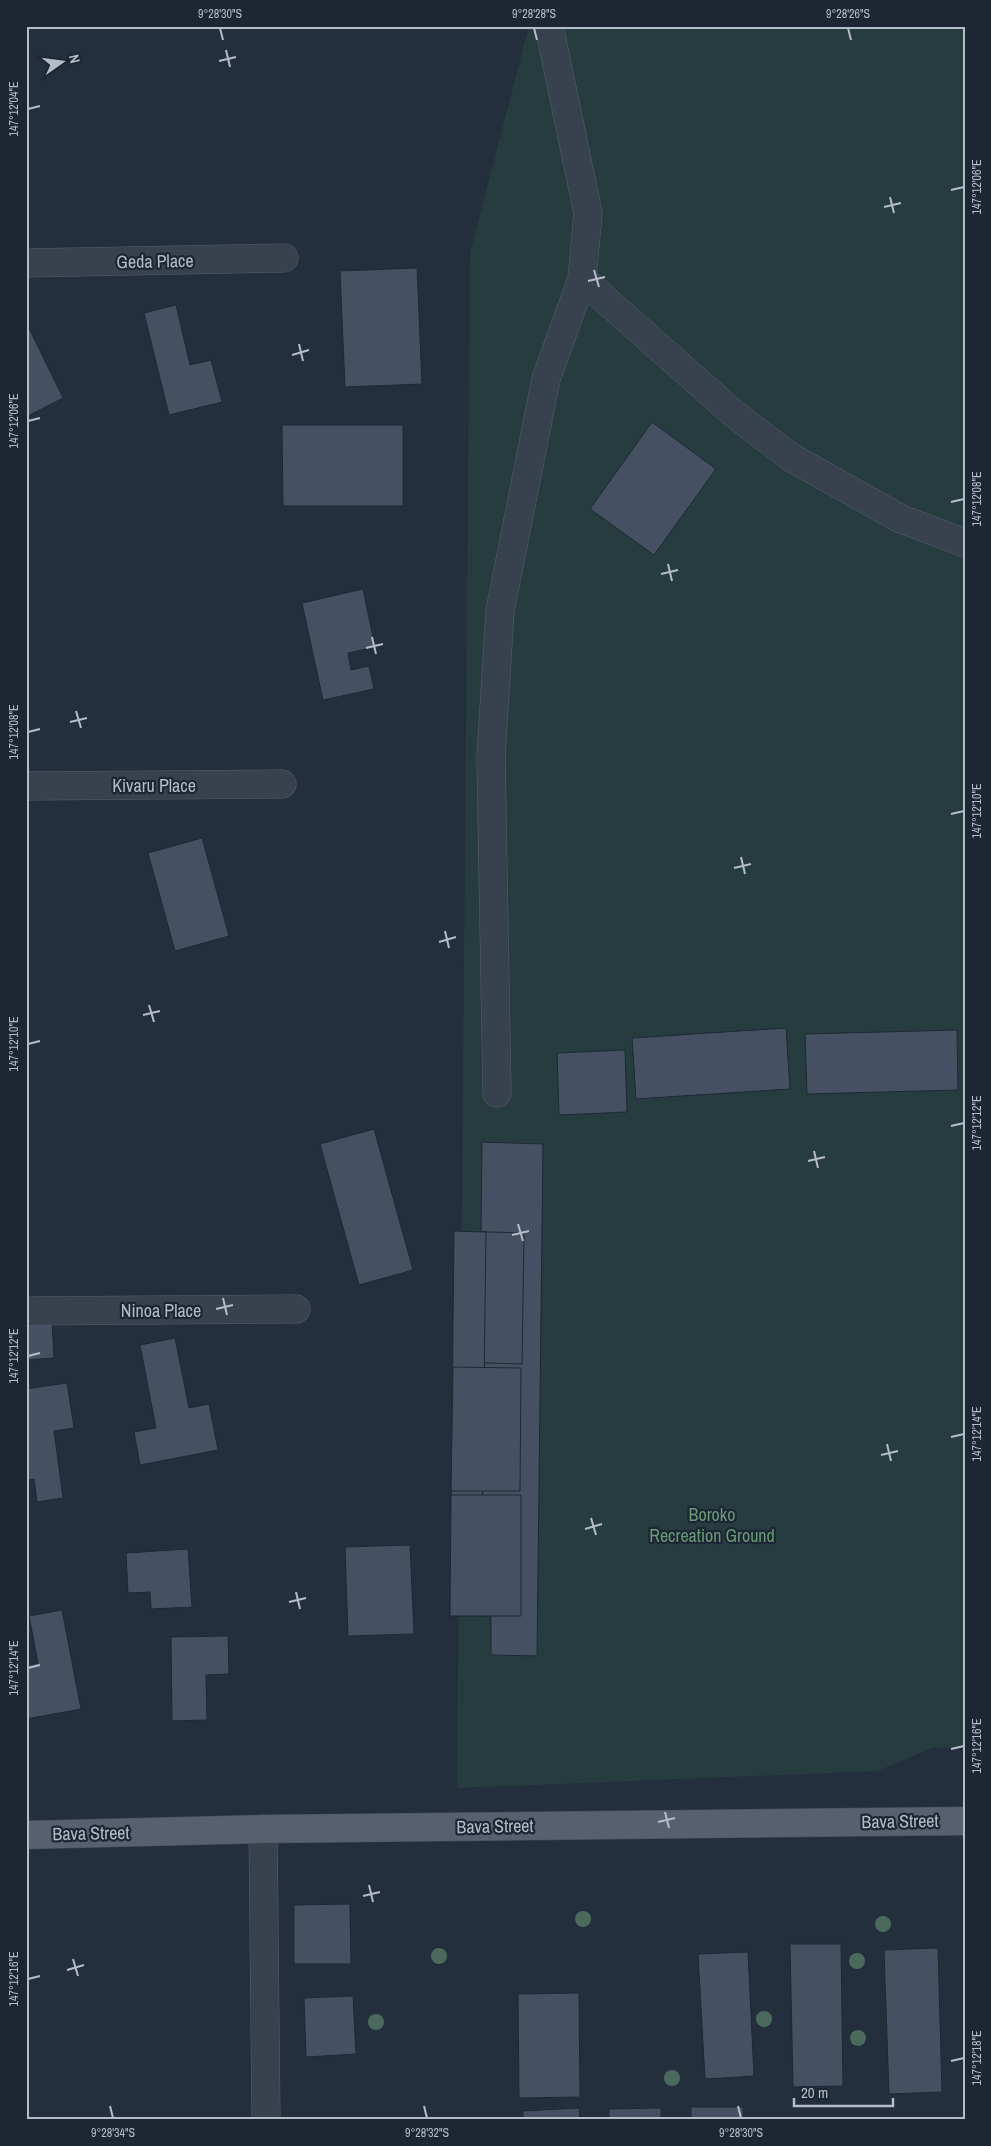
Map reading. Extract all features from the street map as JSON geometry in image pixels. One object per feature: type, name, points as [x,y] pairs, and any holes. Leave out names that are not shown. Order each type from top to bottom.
[{"type":"main road","name":"Bava Street","points":[[26,1835],[263,1829],[965,1821]]},
{"type":"street","points":[[497,1093],[491,756],[500,610],[546,379],[582,279],[588,213],[548,26]]},
{"type":"street","name":"Geda Place","points":[[26,264],[284,258]]},
{"type":"street","points":[[582,279],[733,413],[792,458],[901,520],[965,543]]},
{"type":"street","name":"Kivaru Place","points":[[26,786],[282,784]]},
{"type":"street","name":"Ninoa Place","points":[[26,1311],[296,1309]]},
{"type":"street","points":[[263,1829],[266,2120]]},
{"type":"green space","name":"Boroko Recreation Ground","points":[[529,26],[965,26],[965,1747],[933,1748],[877,1771],[457,1788],[470,253]]},
{"type":"building","points":[[417,268],[422,384],[345,387],[340,271]]},
{"type":"building","points":[[176,305],[190,365],[211,360],[222,402],[169,415],[144,313]]},
{"type":"building","points":[[26,324],[63,398],[26,417]]},
{"type":"building","points":[[652,422],[716,469],[654,555],[590,509]]},
{"type":"building","points":[[282,425],[403,425],[403,506],[283,506]]},
{"type":"building","points":[[363,589],[375,647],[348,653],[351,670],[369,666],[374,689],[323,700],[302,603]]},
{"type":"building","points":[[202,838],[229,936],[175,951],[148,853]]},
{"type":"building","points":[[786,1028],[790,1089],[636,1099],[632,1038]]},
{"type":"building","points":[[957,1030],[958,1090],[807,1094],[805,1034]]},
{"type":"building","points":[[625,1050],[627,1112],[559,1115],[557,1053]]},
{"type":"building","points":[[374,1129],[413,1270],[359,1285],[320,1144]]},
{"type":"building","points":[[482,1142],[543,1144],[537,1656],[491,1655],[491,1617],[481,1616],[486,1232],[481,1232]]},
{"type":"building","points":[[454,1231],[524,1233],[522,1364],[453,1362]]},
{"type":"building","points":[[454,1231],[486,1232],[481,1616],[450,1616]]},
{"type":"building","points":[[52,1323],[54,1358],[26,1360],[26,1324]]},
{"type":"building","points":[[175,1338],[189,1408],[209,1404],[218,1450],[140,1465],[134,1432],[156,1428],[140,1345]]},
{"type":"building","points":[[453,1367],[521,1368],[520,1491],[451,1491]]},
{"type":"building","points":[[67,1383],[74,1428],[54,1431],[63,1498],[37,1502],[34,1479],[26,1480],[26,1389]]},
{"type":"building","points":[[451,1495],[521,1495],[521,1616],[450,1616]]},
{"type":"building","points":[[410,1545],[414,1634],[348,1636],[345,1547]]},
{"type":"building","points":[[188,1549],[192,1607],[151,1609],[150,1592],[128,1593],[126,1553]]},
{"type":"building","points":[[62,1610],[81,1709],[26,1719],[26,1666],[38,1663],[29,1616]]},
{"type":"building","points":[[228,1636],[229,1674],[206,1675],[207,1720],[172,1721],[171,1637]]},
{"type":"building","points":[[350,1904],[351,1964],[294,1964],[294,1905]]},
{"type":"building","points":[[790,1944],[841,1944],[843,2086],[793,2087]]},
{"type":"building","points":[[938,1948],[942,2092],[889,2094],[884,1950]]},
{"type":"building","points":[[748,1952],[754,2076],[705,2079],[698,1954]]},
{"type":"building","points":[[579,1993],[580,2097],[519,2098],[518,1994]]},
{"type":"building","points":[[353,1996],[356,2054],[306,2057],[304,1998]]},
{"type":"building","points":[[691,2107],[743,2107],[743,2120],[691,2120]]},
{"type":"building","points":[[579,2108],[580,2120],[523,2120],[523,2111]]},
{"type":"building","points":[[661,2108],[661,2120],[609,2120],[609,2109]]},
{"type":"building","points":[[798,2118],[874,2120],[798,2120]]}]
